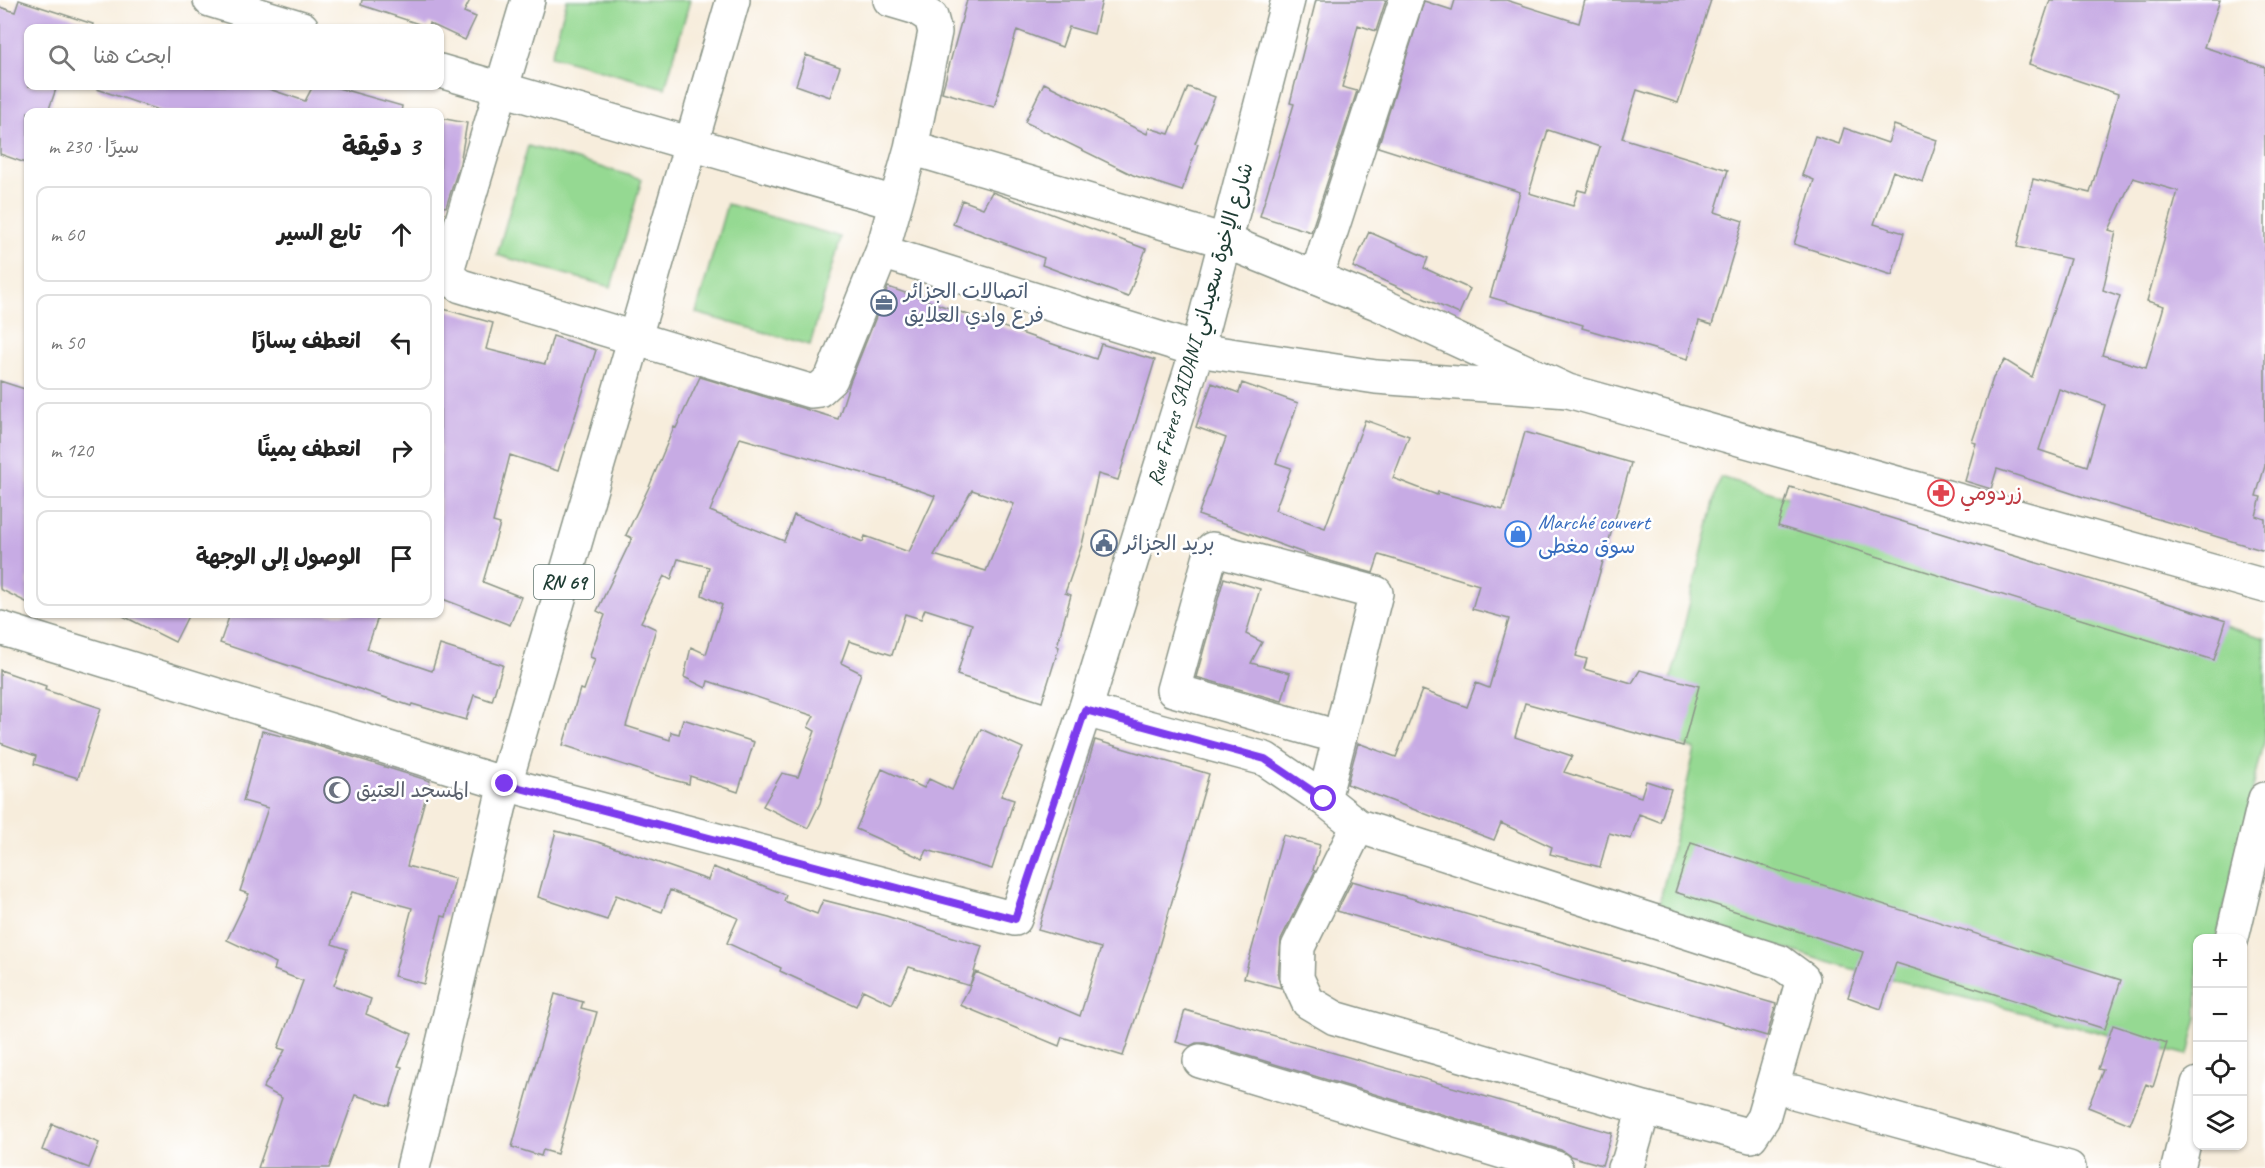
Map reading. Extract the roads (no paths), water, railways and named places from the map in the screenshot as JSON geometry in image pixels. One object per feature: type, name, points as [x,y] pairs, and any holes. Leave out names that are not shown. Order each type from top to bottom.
[{"type":"street","points":[[210,0],[289,24]]},
{"type":"street","points":[[528,0],[449,264],[448,273],[452,281],[460,286],[810,391],[819,390],[831,378],[882,252],[911,148],[935,32],[931,17],[917,8],[890,0]]},
{"type":"street","name":"RN 69","points":[[413,1168],[505,784],[733,0]]},
{"type":"street","name":"Rue Frères SAIDANI شارع الإخوة سعيداني","points":[[505,784],[1015,919],[1085,710],[1197,350],[1288,0]]},
{"type":"street","points":[[1316,278],[1406,0]]},
{"type":"street","points":[[444,72],[895,203]]},
{"type":"street","points":[[911,148],[1225,241],[1377,303],[1568,391],[2265,586]]},
{"type":"street","points":[[882,252],[1197,350],[1376,377],[1568,391]]},
{"type":"street","points":[[1321,732],[1173,690],[1212,549],[1376,593],[1324,799]]},
{"type":"street","points":[[0,628],[505,784]]},
{"type":"street","points":[[1085,710],[1265,759],[1324,799],[1358,826],[1780,962],[1803,979],[1763,1118],[1751,1136],[1644,1108],[1335,1018],[1308,1002],[1297,978],[1298,947],[1358,826]]},
{"type":"street","points":[[2233,934],[2265,799]]},
{"type":"street","points":[[1200,1061],[1556,1168]]},
{"type":"street","points":[[1794,1092],[2069,1168]]},
{"type":"street","points":[[2178,1168],[2195,1096]]},
{"type":"street","points":[[1624,1168],[1628,1163],[1644,1108]]},
{"type":"place","name":"اتصالات الجزائر فرع وادي العلايق","points":[[884,303]]},
{"type":"place","name":"زردومي","points":[[1941,493]]},
{"type":"place","name":"Marché couvert سوق مغطى","points":[[1518,534]]},
{"type":"place","name":"بريد الجزائر","points":[[1104,543]]},
{"type":"place","name":"المسجد العتيق","points":[[337,790]]}]
